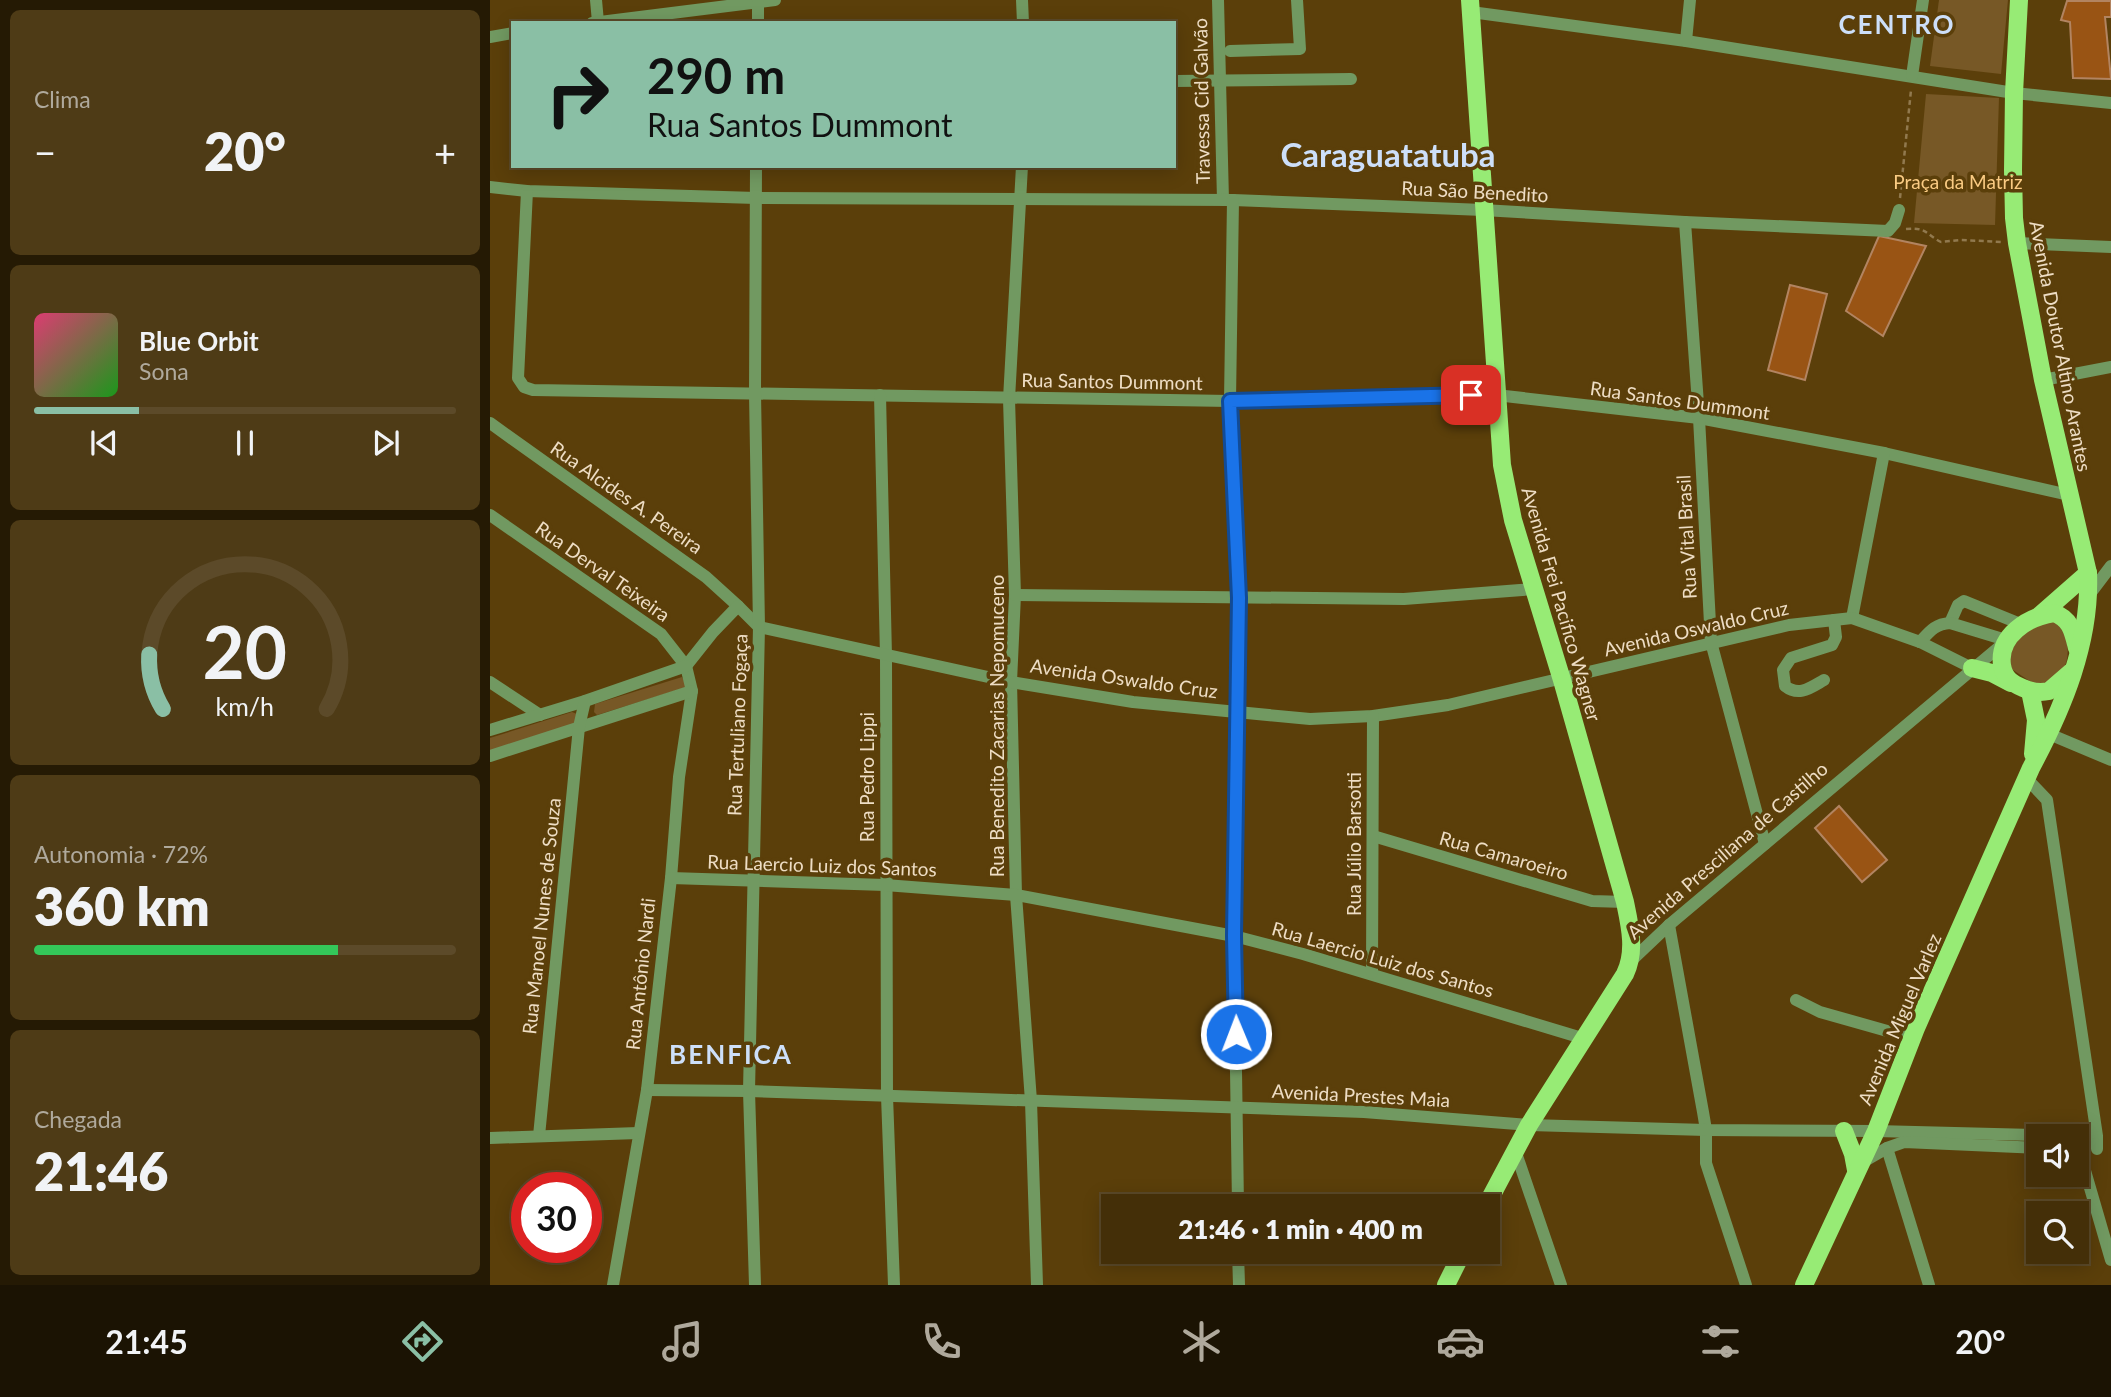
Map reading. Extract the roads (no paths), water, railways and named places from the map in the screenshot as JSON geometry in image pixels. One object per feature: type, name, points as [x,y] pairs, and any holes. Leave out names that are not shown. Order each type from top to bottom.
[{"type":"main road","name":"Avenida Doutor Altino Arantes","points":[[2019,0],[2014,93],[2014,218],[2043,380],[2088,573],[2089,595],[2076,662],[2049,734],[2029,774]]},
{"type":"main road","name":"Avenida Frei Pacifico Wagner","points":[[1471,6],[1502,465],[1513,520],[1625,902],[1631,931],[1631,961]]},
{"type":"main road","points":[[2011,683],[2003,668],[2005,641],[2023,625],[2039,616],[2088,573]]},
{"type":"main road","points":[[1972,668],[1993,673],[2030,691],[2049,691],[2076,662],[2073,632],[2065,618],[2054,613],[2039,616]]},
{"type":"main road","points":[[2029,774],[2036,720],[2030,691]]},
{"type":"main road","name":"Avenida Miguel Varlez","points":[[1804,1285],[1876,1131],[1912,1038],[2029,774]]},
{"type":"main road","name":"Avenida Presciliana de Castilho","points":[[1492,1194],[1528,1125],[1631,961]]},
{"type":"main road","points":[[1844,1131],[1857,1168]]},
{"type":"main road","points":[[1446,1285],[1456,1264]]},
{"type":"street","points":[[596,0],[598,21]]},
{"type":"street","points":[[606,21],[775,0]]},
{"type":"street","points":[[1022,0],[1023,21]]},
{"type":"street","name":"Travessa Cid Galvão","points":[[1218,0],[1228,200],[1230,401],[1239,598],[1234,936],[1238,1194]]},
{"type":"street","points":[[1230,51],[1300,49],[1297,0]]},
{"type":"street","points":[[1686,41],[1690,0]]},
{"type":"street","points":[[1912,76],[1923,0]]},
{"type":"street","points":[[758,2],[758,21]]},
{"type":"street","points":[[1471,6],[2014,93],[2111,103]]},
{"type":"street","points":[[490,37],[511,33]]},
{"type":"street","points":[[1176,81],[1352,79]]},
{"type":"street","name":"Rua Tertuliano Fogaça","points":[[755,1285],[749,1091],[759,627],[755,393],[756,168]]},
{"type":"street","name":"Rua Benedito Zacarias Nepomuceno","points":[[1022,168],[1009,399],[1015,595],[1011,682],[1016,895],[1031,1101],[1037,1285]]},
{"type":"street","name":"Rua São Benedito","points":[[490,187],[527,191],[756,198],[1228,200],[1888,231],[1895,223],[1899,210]]},
{"type":"street","name":"Rua Santos Dummont","points":[[527,191],[518,377],[524,387],[533,390],[1230,401],[1496,395],[1699,418],[1884,453],[2069,495]]},
{"type":"street","name":"Rua Vital Brasil","points":[[1685,222],[1711,642],[1765,844]]},
{"type":"street","points":[[2017,243],[2111,247]]},
{"type":"street","points":[[2043,380],[2111,368]]},
{"type":"street","name":"Rua Pedro Lippi","points":[[880,395],[886,656],[887,1096],[894,1285]]},
{"type":"street","name":"Rua Alcides A. Pereira","points":[[490,424],[706,577],[759,627]]},
{"type":"street","points":[[1852,618],[1884,453]]},
{"type":"street","name":"Rua Derval Teixeira","points":[[490,516],[661,634],[686,666]]},
{"type":"street","points":[[2088,573],[2111,559]]},
{"type":"street","points":[[2089,595],[2111,566]]},
{"type":"street","points":[[1015,595],[1404,599],[1534,589]]},
{"type":"street","points":[[1950,623],[1958,606],[1964,601],[2023,625]]},
{"type":"street","points":[[490,730],[686,666],[738,606]]},
{"type":"street","name":"Avenida Oswaldo Cruz","points":[[759,627],[1011,682],[1133,702],[1310,719],[1373,716],[1448,705],[1789,625],[1852,618],[1920,642],[1972,668]]},
{"type":"street","points":[[1824,680],[1804,691],[1794,692],[1785,686],[1783,670],[1791,658],[1832,645],[1836,637],[1834,620]]},
{"type":"street","points":[[1920,642],[1937,625],[1950,623],[2005,641]]},
{"type":"street","name":"Avenida Presciliana de Castilho","points":[[1631,961],[1669,925],[2005,641]]},
{"type":"street","name":"Rua Antônio Nardi","points":[[613,1285],[647,1090],[671,878],[679,777],[692,691],[686,666]]},
{"type":"street","points":[[490,682],[540,715]]},
{"type":"street","points":[[490,756],[692,691]]},
{"type":"street","name":"Rua Manoel Nunes de Souza","points":[[539,1136],[579,727],[585,701]]},
{"type":"street","name":"Rua Júlio Barsotti","points":[[1372,973],[1373,716]]},
{"type":"street","points":[[2049,734],[2111,760]]},
{"type":"street","points":[[2029,774],[2047,800],[2097,1143]]},
{"type":"street","name":"Rua Camaroeiro","points":[[1373,836],[1592,901],[1625,902]]},
{"type":"street","name":"Rua Laercio Luiz dos Santos","points":[[671,878],[885,885],[1016,895],[1234,936],[1372,973],[1583,1038]]},
{"type":"street","points":[[1669,925],[1706,1130],[1706,1163],[1746,1285]]},
{"type":"street","points":[[1796,1000],[1820,1012],[1912,1038]]},
{"type":"street","name":"Avenida Prestes Maia","points":[[647,1090],[749,1091],[1364,1112],[1528,1125],[2026,1135]]},
{"type":"street","points":[[490,1138],[638,1133]]},
{"type":"street","name":"Avenida Prestes Maia","points":[[2089,1146],[2111,1137]]},
{"type":"street","name":"Avenida Prestes Maia","points":[[2089,1140],[2111,1149]]},
{"type":"street","points":[[1857,1168],[1886,1148],[1904,1142],[2026,1147]]},
{"type":"street","points":[[1886,1148],[1929,1285]]},
{"type":"street","points":[[1515,1150],[1561,1285]]},
{"type":"street","points":[[2089,1187],[2111,1260]]},
{"type":"street","points":[[1238,1264],[1239,1285]]},
{"type":"district","name":"CENTRO","points":[[1897,24]]},
{"type":"district","name":"Caraguatatuba","points":[[1388,154]]},
{"type":"district","name":"BENFICA","points":[[731,1054]]},
{"type":"park label","name":"Praça da Matriz","points":[[1958,181]]}]
